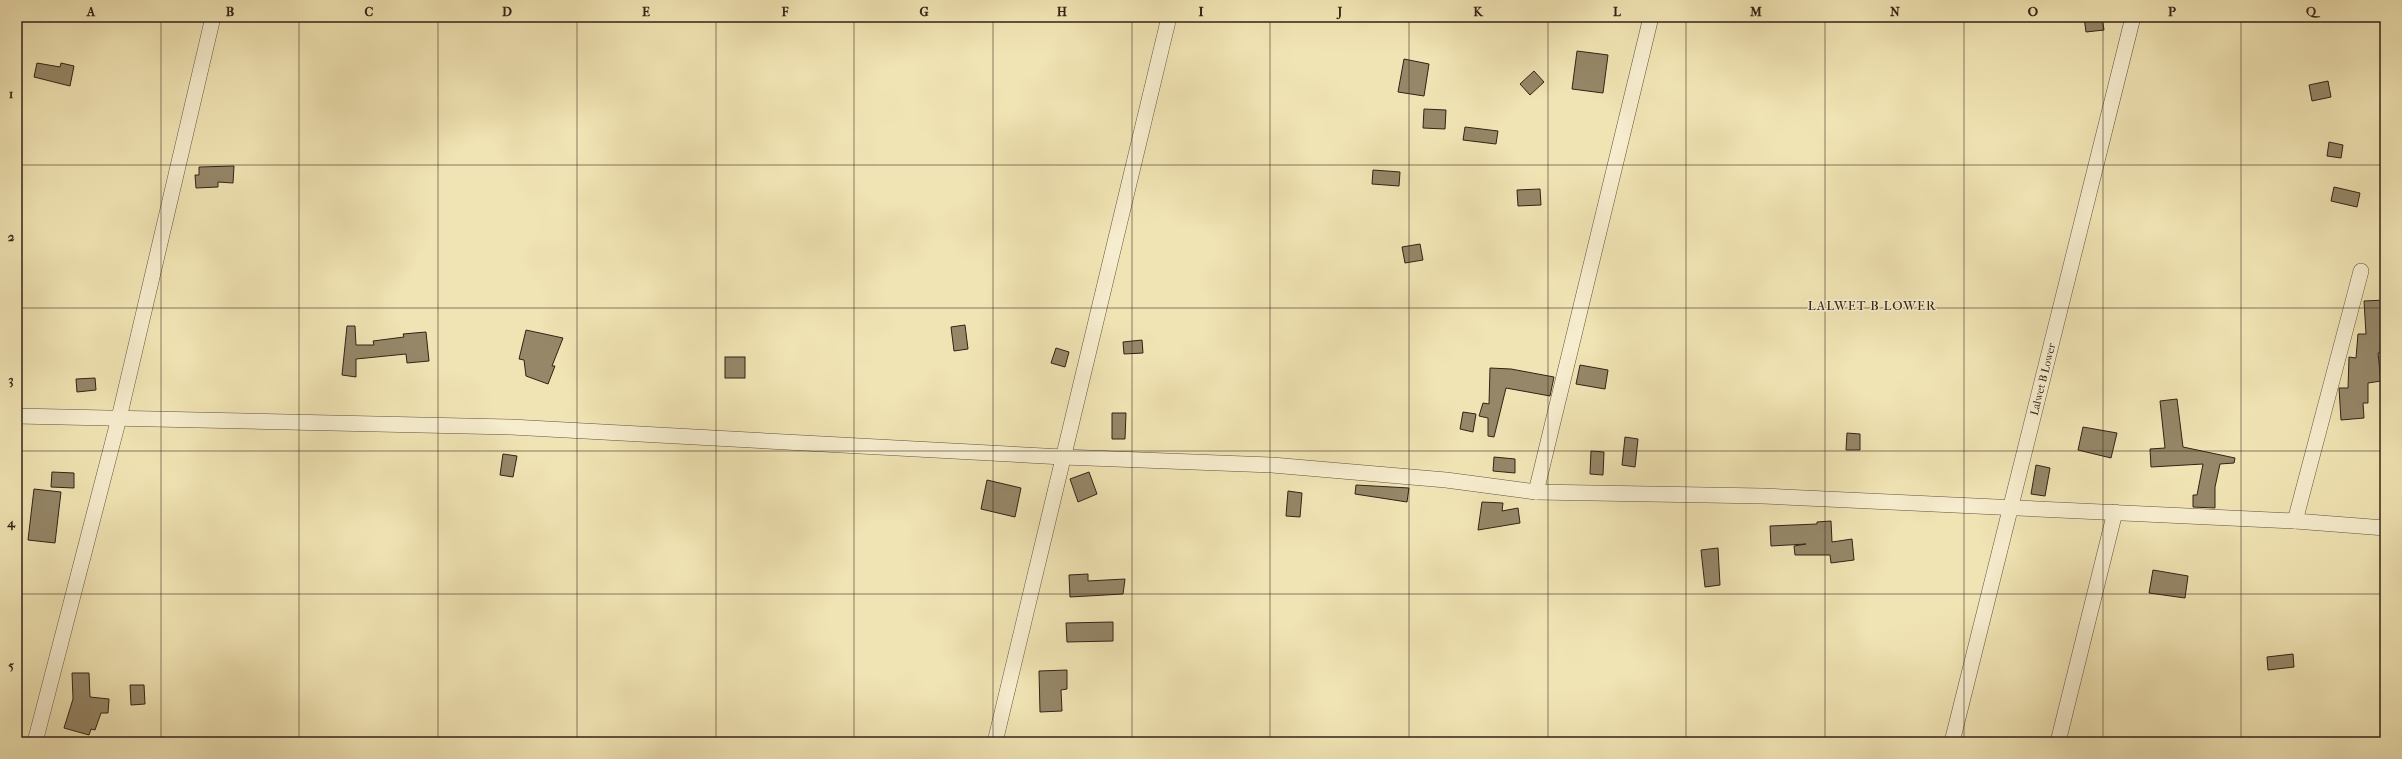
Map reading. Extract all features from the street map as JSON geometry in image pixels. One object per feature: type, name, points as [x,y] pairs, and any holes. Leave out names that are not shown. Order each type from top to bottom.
[{"type":"street","points":[[35,742],[120,418],[214,17]]},
{"type":"street","points":[[994,742],[1169,17]]},
{"type":"street","points":[[1536,492],[1650,17]]},
{"type":"street","name":"Lalwet B Lower","points":[[1952,742],[2133,17]]},
{"type":"street","points":[[2296,521],[2362,271]]},
{"type":"street","points":[[17,416],[510,426],[1063,457],[1272,465],[1446,480],[1536,492],[1763,496],[2010,509],[2116,512],[2296,521],[2385,528]]},
{"type":"street","points":[[2058,742],[2116,512]]},
{"type":"building","points":[[2084,17],[2102,17],[2104,30],[2086,32]]},
{"type":"building","points":[[1577,51],[1608,55],[1603,93],[1572,89]]},
{"type":"building","points":[[1404,59],[1429,64],[1424,96],[1398,92]]},
{"type":"building","points":[[37,63],[60,67],[61,63],[74,66],[70,86],[34,77]]},
{"type":"building","points":[[1534,71],[1544,82],[1530,95],[1520,84]]},
{"type":"building","points":[[2328,81],[2331,97],[2312,101],[2309,85]]},
{"type":"building","points":[[1424,109],[1446,110],[1445,129],[1423,128]]},
{"type":"building","points":[[1465,127],[1498,131],[1496,144],[1463,140]]},
{"type":"building","points":[[2329,142],[2343,145],[2341,158],[2327,156]]},
{"type":"building","points":[[234,166],[233,183],[218,182],[218,187],[196,188],[195,175],[199,175],[199,167]]},
{"type":"building","points":[[1373,170],[1400,172],[1399,186],[1372,184]]},
{"type":"building","points":[[2334,187],[2360,193],[2357,207],[2331,201]]},
{"type":"building","points":[[1540,189],[1541,205],[1518,206],[1517,190]]},
{"type":"building","points":[[1420,244],[1423,260],[1405,263],[1402,247]]},
{"type":"building","points":[[2385,300],[2385,353],[2378,353],[2381,381],[2368,383],[2368,403],[2363,403],[2364,418],[2341,420],[2339,388],[2348,388],[2349,357],[2356,358],[2358,334],[2366,334],[2364,301]]},
{"type":"building","points":[[965,325],[968,349],[954,351],[951,327]]},
{"type":"building","points":[[347,326],[355,326],[356,345],[374,345],[373,341],[404,337],[403,334],[426,332],[429,361],[407,363],[406,354],[356,359],[356,377],[342,375]]},
{"type":"building","points":[[526,330],[563,338],[552,366],[555,366],[548,384],[526,376],[524,360],[519,359]]},
{"type":"building","points":[[1142,340],[1143,353],[1124,354],[1123,342]]},
{"type":"building","points":[[1056,348],[1069,352],[1065,367],[1051,363]]},
{"type":"building","points":[[725,357],[745,357],[745,378],[725,378]]},
{"type":"building","points":[[1580,365],[1608,370],[1605,389],[1576,384]]},
{"type":"building","points":[[1490,368],[1511,369],[1554,377],[1550,396],[1506,388],[1494,437],[1488,436],[1488,418],[1479,416],[1483,403],[1489,404]]},
{"type":"building","points":[[95,378],[96,390],[77,392],[76,379]]},
{"type":"building","points":[[2177,399],[2183,447],[2235,458],[2234,463],[2220,464],[2215,487],[2215,508],[2193,507],[2193,495],[2197,495],[2203,464],[2151,467],[2150,449],[2165,448],[2160,401]]},
{"type":"building","points":[[1463,412],[1476,414],[1473,432],[1460,429]]},
{"type":"building","points":[[1112,413],[1126,413],[1125,439],[1112,439]]},
{"type":"building","points":[[2083,427],[2117,433],[2111,458],[2078,450]]},
{"type":"building","points":[[1847,433],[1860,434],[1860,450],[1846,450]]},
{"type":"building","points":[[1625,437],[1638,439],[1635,467],[1622,465]]},
{"type":"building","points":[[1591,451],[1604,452],[1603,475],[1590,474]]},
{"type":"building","points":[[503,454],[517,456],[513,477],[500,475]]},
{"type":"building","points":[[1494,457],[1515,459],[1515,473],[1493,471]]},
{"type":"building","points":[[2036,465],[2050,468],[2045,496],[2031,494]]},
{"type":"building","points":[[52,472],[74,473],[74,488],[51,487]]},
{"type":"building","points":[[1089,472],[1097,494],[1078,502],[1070,479]]},
{"type":"building","points":[[987,480],[1021,488],[1015,517],[981,509]]},
{"type":"building","points":[[1356,485],[1409,488],[1407,502],[1355,494]]},
{"type":"building","points":[[34,489],[61,492],[55,543],[28,540]]},
{"type":"building","points":[[1288,491],[1302,493],[1300,517],[1286,516]]},
{"type":"building","points":[[1482,502],[1503,503],[1502,511],[1518,508],[1520,523],[1478,530]]},
{"type":"building","points":[[1831,521],[1832,542],[1852,539],[1854,560],[1831,563],[1830,555],[1795,555],[1794,546],[1806,544],[1771,546],[1770,526],[1817,524],[1817,522]]},
{"type":"building","points":[[1718,548],[1720,585],[1705,587],[1701,550]]},
{"type":"building","points":[[2153,570],[2188,576],[2185,598],[2149,593]]},
{"type":"building","points":[[1088,574],[1088,581],[1125,579],[1123,594],[1070,597],[1069,575]]},
{"type":"building","points":[[1113,622],[1113,641],[1067,642],[1066,623]]},
{"type":"building","points":[[2293,654],[2294,667],[2268,670],[2267,657]]},
{"type":"building","points":[[1067,670],[1067,689],[1061,690],[1062,711],[1040,712],[1039,671]]},
{"type":"building","points":[[72,673],[89,673],[90,697],[109,699],[108,713],[101,713],[95,730],[91,729],[89,735],[64,728],[73,699]]},
{"type":"building","points":[[130,685],[144,685],[145,704],[131,705]]},
{"type":"district","name":"LALWET B LOWER","points":[[1872,305]]}]
